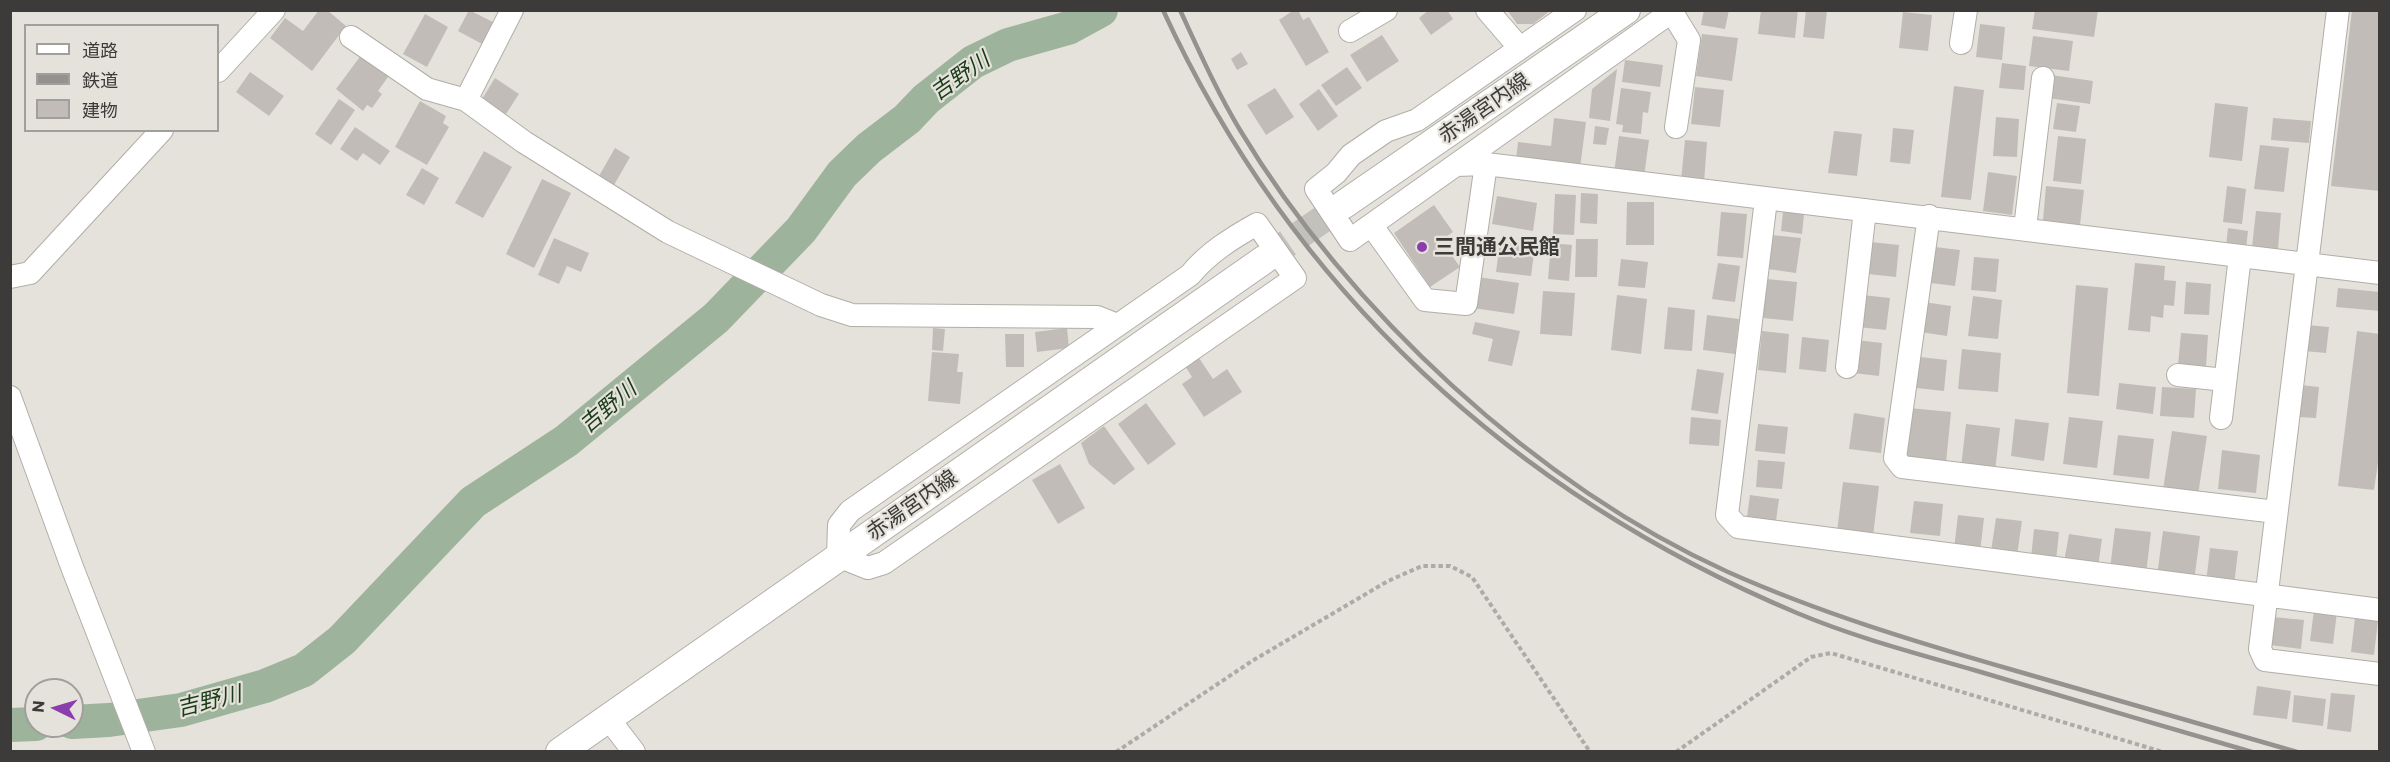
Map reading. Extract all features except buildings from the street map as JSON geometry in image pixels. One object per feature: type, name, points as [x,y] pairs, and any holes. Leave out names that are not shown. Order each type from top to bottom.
[{"type":"main road","name":"赤湯宮内線","points":[[1343,205],[1626,10]]},
{"type":"main road","name":"赤湯宮内線","points":[[560,752],[1265,259]]},
{"type":"street","points":[[219,70],[273,10]]},
{"type":"street","points":[[466,100],[512,10]]},
{"type":"street","points":[[1350,31],[1386,10]]},
{"type":"street","points":[[1487,10],[1519,47]]},
{"type":"street","points":[[1575,10],[1417,120],[1386,131],[1351,155],[1336,173],[1316,189],[1350,240],[1673,12],[1689,40],[1676,127]]},
{"type":"street","points":[[1961,43],[1966,10]]},
{"type":"street","points":[[2338,10],[2260,649],[2265,660],[2379,674]]},
{"type":"street","points":[[351,37],[427,89],[466,100],[524,142],[668,232],[821,305],[852,315],[1097,317],[1117,326]]},
{"type":"street","points":[[2025,228],[2043,78]]},
{"type":"street","points":[[10,277],[30,273],[160,132]]},
{"type":"street","points":[[1372,226],[1425,300],[1466,304],[1486,164]]},
{"type":"street","points":[[1456,165],[1486,164],[1766,200],[1929,216],[2379,273]]},
{"type":"street","points":[[1766,200],[1727,515],[1738,527],[2379,610]]},
{"type":"street","points":[[1847,367],[1865,210]]},
{"type":"street","points":[[1929,216],[1894,458],[1902,467],[2276,512]]},
{"type":"street","points":[[1257,224],[1295,278],[884,563],[868,568],[838,556],[839,525],[850,511],[1190,275],[1201,262],[1235,236],[1257,224]]},
{"type":"street","points":[[2221,418],[2240,256]]},
{"type":"street","points":[[2178,375],[2225,380]]},
{"type":"street","points":[[10,397],[72,567],[144,752]]},
{"type":"street","points":[[608,718],[634,752]]},
{"type":"path","points":[[1116,752],[1252,661],[1388,581],[1422,566],[1450,566],[1472,577],[1590,752]]},
{"type":"path","points":[[1676,752],[1811,657],[1831,653],[2163,752]]},
{"type":"waterway","name":"吉野川","points":[[84,721],[181,710],[265,686],[304,670],[342,640],[473,502],[566,441],[716,318],[801,230],[842,174],[869,148],[907,119],[926,99],[973,62],[1008,45],[1068,28],[1101,10]]},
{"type":"waterway","name":"吉野川","points":[[10,725],[24,724]]},
{"type":"tunnel","points":[[1265,259],[1343,205]]},
{"type":"railway","points":[[1163,10],[1216,112],[1277,206],[1346,293],[1422,372],[1506,444],[1597,508],[1694,564],[1797,613],[1840,630],[2252,752]]},
{"type":"railway","points":[[1180,10],[1240,130],[1284,197],[1335,263],[1391,326],[1452,386],[1518,441],[1586,492],[1656,535],[1728,572],[1833,614],[1940,649],[2297,752]]},
{"type":"place","name":"三間通公民館","points":[[1422,247]]}]
